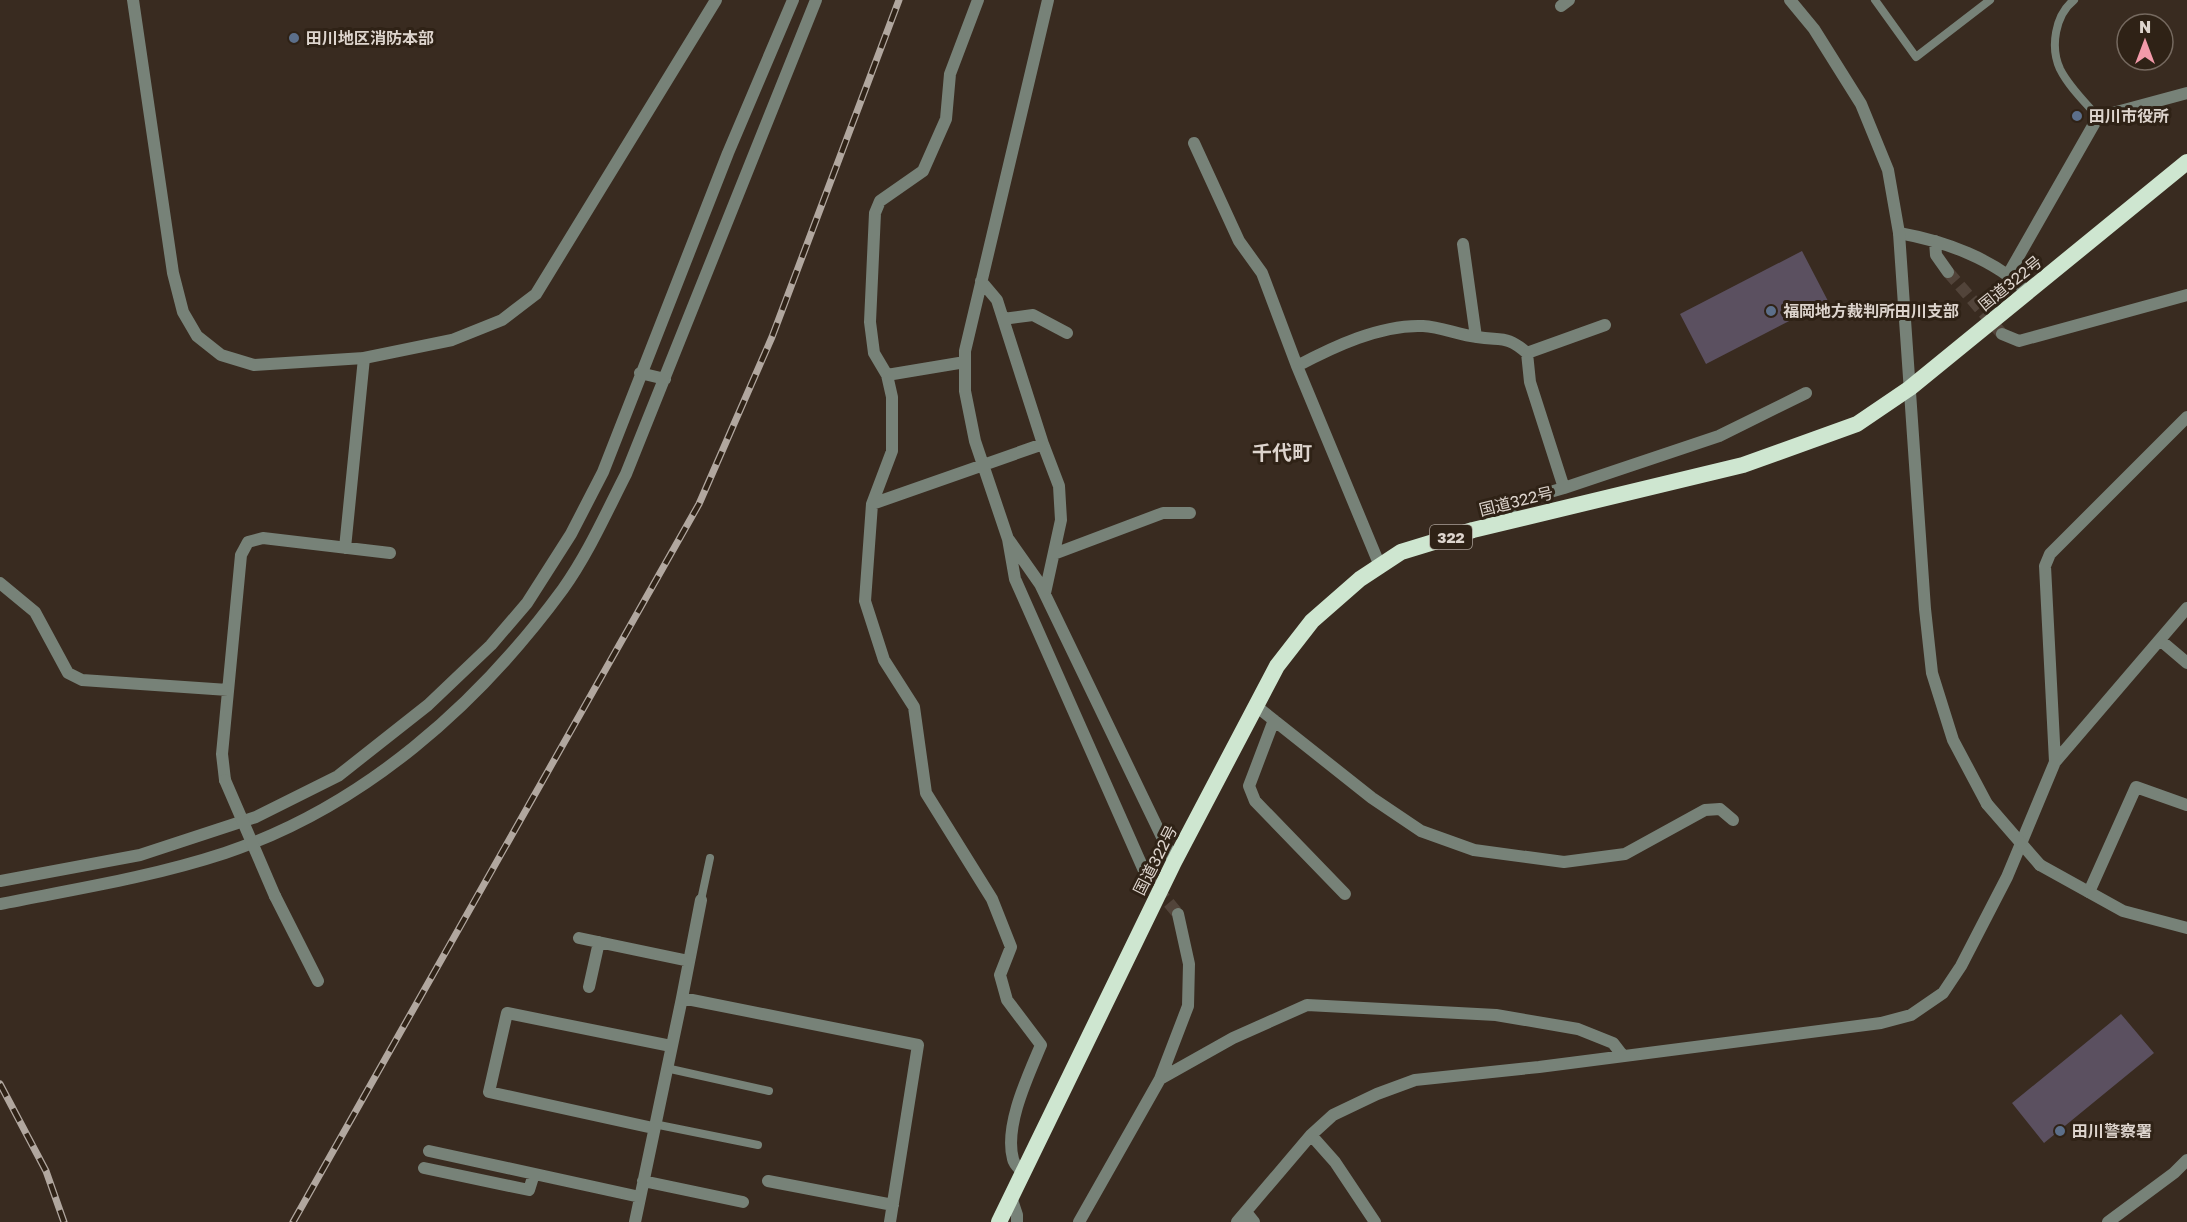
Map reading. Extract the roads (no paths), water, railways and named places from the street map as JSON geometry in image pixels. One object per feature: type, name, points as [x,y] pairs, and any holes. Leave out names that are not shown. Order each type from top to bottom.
[{"type":"highway","name":"国道322号","points":[[999,1222],[1012,1200],[1174,862],[1276,666],[1312,621],[1360,579],[1401,552],[1513,520],[1743,465],[1857,424],[1910,388],[2187,162]]},
{"type":"street","points":[[133,0],[173,273],[183,312],[197,336],[221,355],[254,365],[364,358],[452,340],[502,320],[536,294],[716,0]]},
{"type":"street","points":[[0,881],[140,855],[192,840],[256,817],[347,769],[428,705],[491,645],[527,603],[571,534],[603,472],[728,153],[793,0]]},
{"type":"street","points":[[0,904],[148,876],[227,852],[297,823],[349,796],[409,753],[516,649],[564,588],[594,537],[626,474],[816,0]]},
{"type":"street","points":[[978,0],[950,74],[946,119],[923,171],[880,201],[875,213],[870,322],[873,353],[887,375],[892,397],[892,452],[872,504],[865,601],[884,660],[914,707],[926,793],[992,898],[1011,947],[1000,975],[1007,1000],[1041,1045],[1017,1101],[1012,1143],[1013,1161],[1024,1174]]},
{"type":"street","points":[[1048,0],[965,351],[965,392],[975,441],[1008,539],[1015,579],[1146,875]]},
{"type":"street","points":[[1790,0],[1814,29],[1861,104],[1888,170],[1899,232],[1925,609],[1932,673],[1953,740],[1987,804],[2040,865],[2123,911],[2187,928]]},
{"type":"street","points":[[2009,273],[2098,117],[2187,93]]},
{"type":"street","points":[[1194,143],[1239,241],[1262,273],[1296,366],[1380,566]]},
{"type":"street","points":[[1899,232],[1935,241],[2009,273],[2027,292]]},
{"type":"street","points":[[1935,241],[1936,255],[1948,272]]},
{"type":"street","points":[[1463,244],[1476,337]]},
{"type":"street","points":[[981,281],[997,300],[1043,444],[1059,486],[1061,520],[1045,593]]},
{"type":"street","points":[[2002,334],[2019,341],[2187,295]]},
{"type":"street","points":[[1003,319],[1033,315],[1066,333]]},
{"type":"street","points":[[1527,353],[1605,325]]},
{"type":"street","points":[[1296,366],[1326,350],[1401,326],[1426,326],[1476,337],[1513,340],[1527,353],[1530,382],[1564,488]]},
{"type":"street","points":[[345,548],[364,358]]},
{"type":"street","points":[[887,375],[965,362]]},
{"type":"street","points":[[640,374],[665,379]]},
{"type":"street","points":[[1513,520],[1508,504],[1564,488],[1719,436],[1806,393]]},
{"type":"street","points":[[2055,762],[2045,566],[2050,554],[2187,417]]},
{"type":"street","points":[[872,504],[1043,444]]},
{"type":"street","points":[[1054,554],[1163,513],[1190,513]]},
{"type":"street","points":[[318,981],[275,896],[225,780],[222,754],[241,555],[248,542],[263,538],[390,553]]},
{"type":"street","points":[[1008,539],[1028,563],[1045,593],[1174,862]]},
{"type":"street","points":[[0,583],[35,612],[68,673],[82,680],[228,690]]},
{"type":"street","points":[[1237,1222],[1250,1217],[1311,1135],[1333,1115],[1377,1094],[1416,1080],[1881,1023],[1911,1015],[1943,993],[1961,966],[2007,877],[2055,762],[2187,608]]},
{"type":"street","points":[[2160,640],[2187,663]]},
{"type":"street","points":[[1256,706],[1372,798],[1421,831],[1474,850],[1564,862],[1625,854],[1705,810],[1720,809],[1733,819]]},
{"type":"street","points":[[1274,720],[1249,786],[1255,801],[1345,894]]},
{"type":"street","points":[[2089,892],[2136,787],[2187,805]]},
{"type":"street","points":[[635,1222],[701,900]]},
{"type":"street","points":[[1079,1222],[1160,1079],[1188,1006],[1188,964],[1178,914]]},
{"type":"street","points":[[579,938],[689,962]]},
{"type":"street","points":[[590,987],[599,942]]},
{"type":"street","points":[[682,998],[918,1045],[890,1222]]},
{"type":"street","points":[[1160,1079],[1233,1038],[1307,1005],[1496,1015],[1578,1029],[1613,1043],[1623,1056]]},
{"type":"street","points":[[653,1126],[489,1092],[507,1013],[671,1046]]},
{"type":"street","points":[[1311,1135],[1335,1162],[1376,1222]]},
{"type":"street","points":[[429,1151],[640,1197]]},
{"type":"street","points":[[2108,1222],[2174,1173],[2187,1160]]},
{"type":"street","points":[[424,1168],[529,1190],[534,1174]]},
{"type":"street","points":[[643,1181],[743,1202]]},
{"type":"street","points":[[768,1181],[893,1205]]},
{"type":"street","points":[[1012,1200],[1017,1222]]},
{"type":"lane","points":[[1875,0],[1916,57],[1990,0]]},
{"type":"lane","points":[[2073,0],[2065,7],[2056,25],[2056,48],[2060,68],[2098,117]]},
{"type":"lane","points":[[701,900],[710,858]]},
{"type":"lane","points":[[666,1068],[769,1090]]},
{"type":"lane","points":[[653,1126],[758,1145]]},
{"type":"tunnel","points":[[1948,272],[2002,334]]},
{"type":"tunnel","points":[[1146,875],[1178,914]]},
{"type":"railway","points":[[293,1222],[699,504],[772,337],[899,0]]},
{"type":"railway","points":[[0,1084],[46,1171],[64,1222]]},
{"type":"place","name":"田川地区消防本部","points":[[294,38]]},
{"type":"place","name":"田川市役所","points":[[2077,116]]},
{"type":"place","name":"福岡地方裁判所田川支部","points":[[1771,311]]},
{"type":"place","name":"田川警察署","points":[[2060,1131]]},
{"type":"district","name":"千代町","points":[[1282,452]]}]
